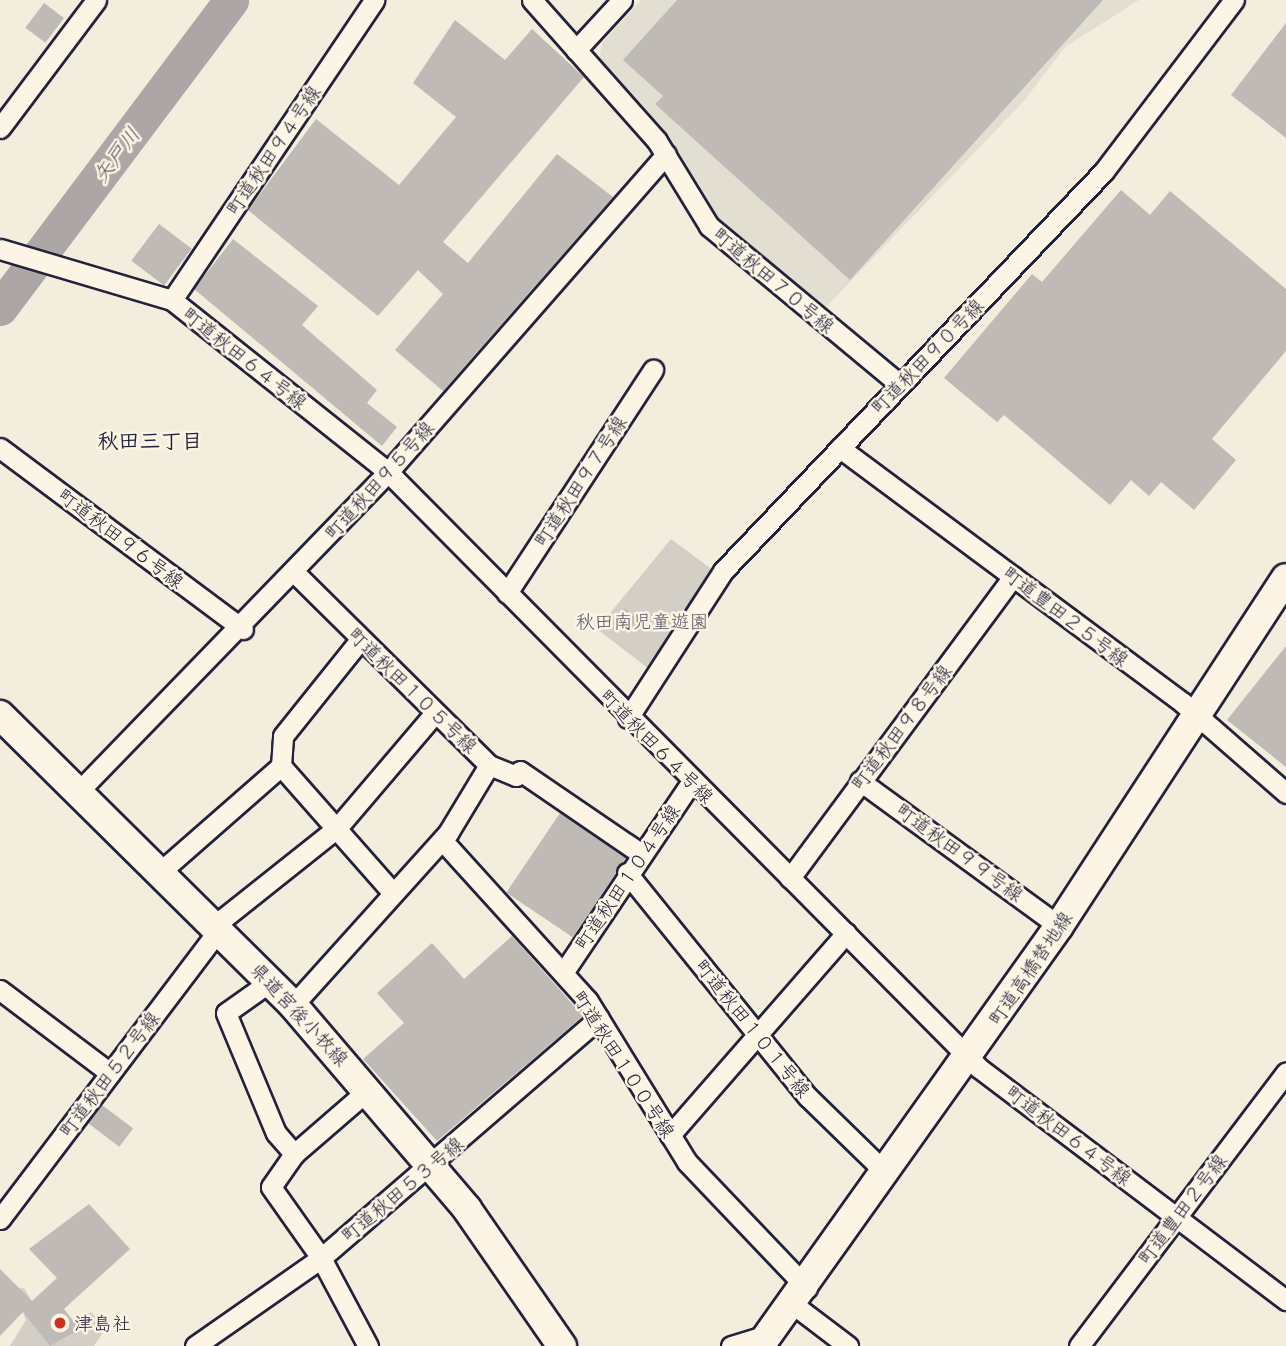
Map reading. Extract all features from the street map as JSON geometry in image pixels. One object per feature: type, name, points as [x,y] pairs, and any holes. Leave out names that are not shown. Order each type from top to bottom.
[{"type":"street","name":"町道秋田９４号線","points":[[172,300],[374,0]]},
{"type":"street","name":"町道秋田７０号線","points":[[532,0],[666,155],[709,226],[899,384]]},
{"type":"street","points":[[576,50],[622,0]]},
{"type":"street","name":"町道秋田９０号線","points":[[628,718],[723,571],[1104,171],[1234,0]]},
{"type":"street","points":[[0,128],[89,2]]},
{"type":"street","name":"町道秋田９５号線","points":[[78,792],[243,629],[295,573],[388,472],[666,155]]},
{"type":"street","name":"町道秋田６４号線","points":[[0,249],[172,300],[388,472],[628,718],[968,1057],[1286,1300]]},
{"type":"street","name":"町道秋田９７号線","points":[[507,593],[653,370]]},
{"type":"street","name":"町道秋田９６号線","points":[[0,448],[243,629]]},
{"type":"street","name":"町道豊田２５号線","points":[[840,448],[1195,716],[1286,793]]},
{"type":"street","name":"町道秋田１０５号線","points":[[293,1005],[442,840],[489,765],[295,573]]},
{"type":"street","name":"町道秋田９８号線","points":[[790,878],[1013,577]]},
{"type":"street","name":"町道高橋替地線","points":[[761,1341],[800,1297],[1059,926],[1286,578]]},
{"type":"street","points":[[360,640],[283,736],[281,766],[333,831],[393,893]]},
{"type":"street","name":"町道秋田５２号線","points":[[0,1219],[217,927],[333,831],[435,713]]},
{"type":"street","name":"県道宮後小牧線","points":[[0,715],[293,1005],[432,1165],[562,1346]]},
{"type":"street","points":[[489,765],[516,776],[520,771],[640,853]]},
{"type":"street","points":[[160,872],[281,766]]},
{"type":"street","name":"町道秋田１０４号線","points":[[563,973],[640,853],[692,781]]},
{"type":"street","name":"町道秋田９９号線","points":[[860,781],[1059,926]]},
{"type":"street","name":"町道秋田１００号線","points":[[442,840],[563,973],[599,1018],[687,1162],[800,1297],[848,1346]]},
{"type":"street","name":"町道秋田１０１号線","points":[[627,873],[808,1097],[887,1174]]},
{"type":"street","points":[[670,1135],[846,933]]},
{"type":"street","points":[[271,981],[226,1013],[276,1133],[294,1154]]},
{"type":"street","points":[[0,990],[106,1078]]},
{"type":"street","points":[[0,1006],[106,1078]]},
{"type":"street","name":"町道秋田５３号線","points":[[195,1346],[321,1258],[432,1165],[599,1018]]},
{"type":"street","name":"町道豊田２号線","points":[[1079,1346],[1286,1072]]},
{"type":"street","points":[[368,1090],[294,1154],[271,1187],[321,1258],[368,1346]]},
{"type":"street","points":[[731,1346],[761,1341]]},
{"type":"shaded area","points":[[641,0],[1139,0],[1065,47],[1024,101],[825,308],[715,215],[673,142],[599,63],[602,43]]},
{"type":"green space","name":"秋田南児童遊園","points":[[671,539],[714,571],[649,669],[597,629]]},
{"type":"green space","points":[[24,1288],[51,1334],[91,1312],[106,1328],[94,1346],[10,1346],[26,1320],[14,1289]]},
{"type":"building","points":[[677,0],[1103,0],[850,280],[655,104],[663,96],[623,60]]},
{"type":"building","points":[[44,3],[64,18],[45,43],[25,28]]},
{"type":"building","points":[[455,20],[505,60],[532,29],[584,77],[443,242],[468,263],[557,154],[613,197],[443,391],[395,350],[443,294],[418,270],[378,316],[248,210],[316,119],[399,185],[456,117],[413,83]]},
{"type":"building","points":[[1286,23],[1286,138],[1231,95]]},
{"type":"building","points":[[1121,190],[1150,215],[1170,191],[1286,289],[1286,351],[1212,439],[1236,460],[1194,510],[1161,482],[1149,496],[1131,480],[1110,505],[1004,415],[997,422],[944,378],[1032,274],[1042,282]]},
{"type":"building","points":[[159,224],[192,249],[164,285],[131,261]]},
{"type":"building","points":[[233,239],[318,306],[302,325],[377,390],[367,403],[397,427],[382,446],[194,289]]},
{"type":"building","points":[[624,608],[638,618],[628,631],[615,621]]},
{"type":"building","points":[[1286,646],[1286,767],[1227,720]]},
{"type":"building","points":[[560,813],[626,858],[573,937],[506,893]]},
{"type":"building","points":[[512,936],[583,1016],[437,1141],[363,1059],[404,1023],[377,993],[432,943],[464,979]]},
{"type":"building","points":[[102,1105],[133,1128],[119,1147],[88,1123]]},
{"type":"building","points":[[89,1204],[130,1249],[64,1309],[80,1329],[50,1346],[23,1312],[0,1336],[0,1269],[32,1301],[57,1278],[29,1249]]},
{"type":"waterway","name":"矢戸川","points":[[0,308],[231,0]]},
{"type":"place","name":"津島社","points":[[60,1323]]},
{"type":"district","name":"秋田三丁目","points":[[150,439]]}]
